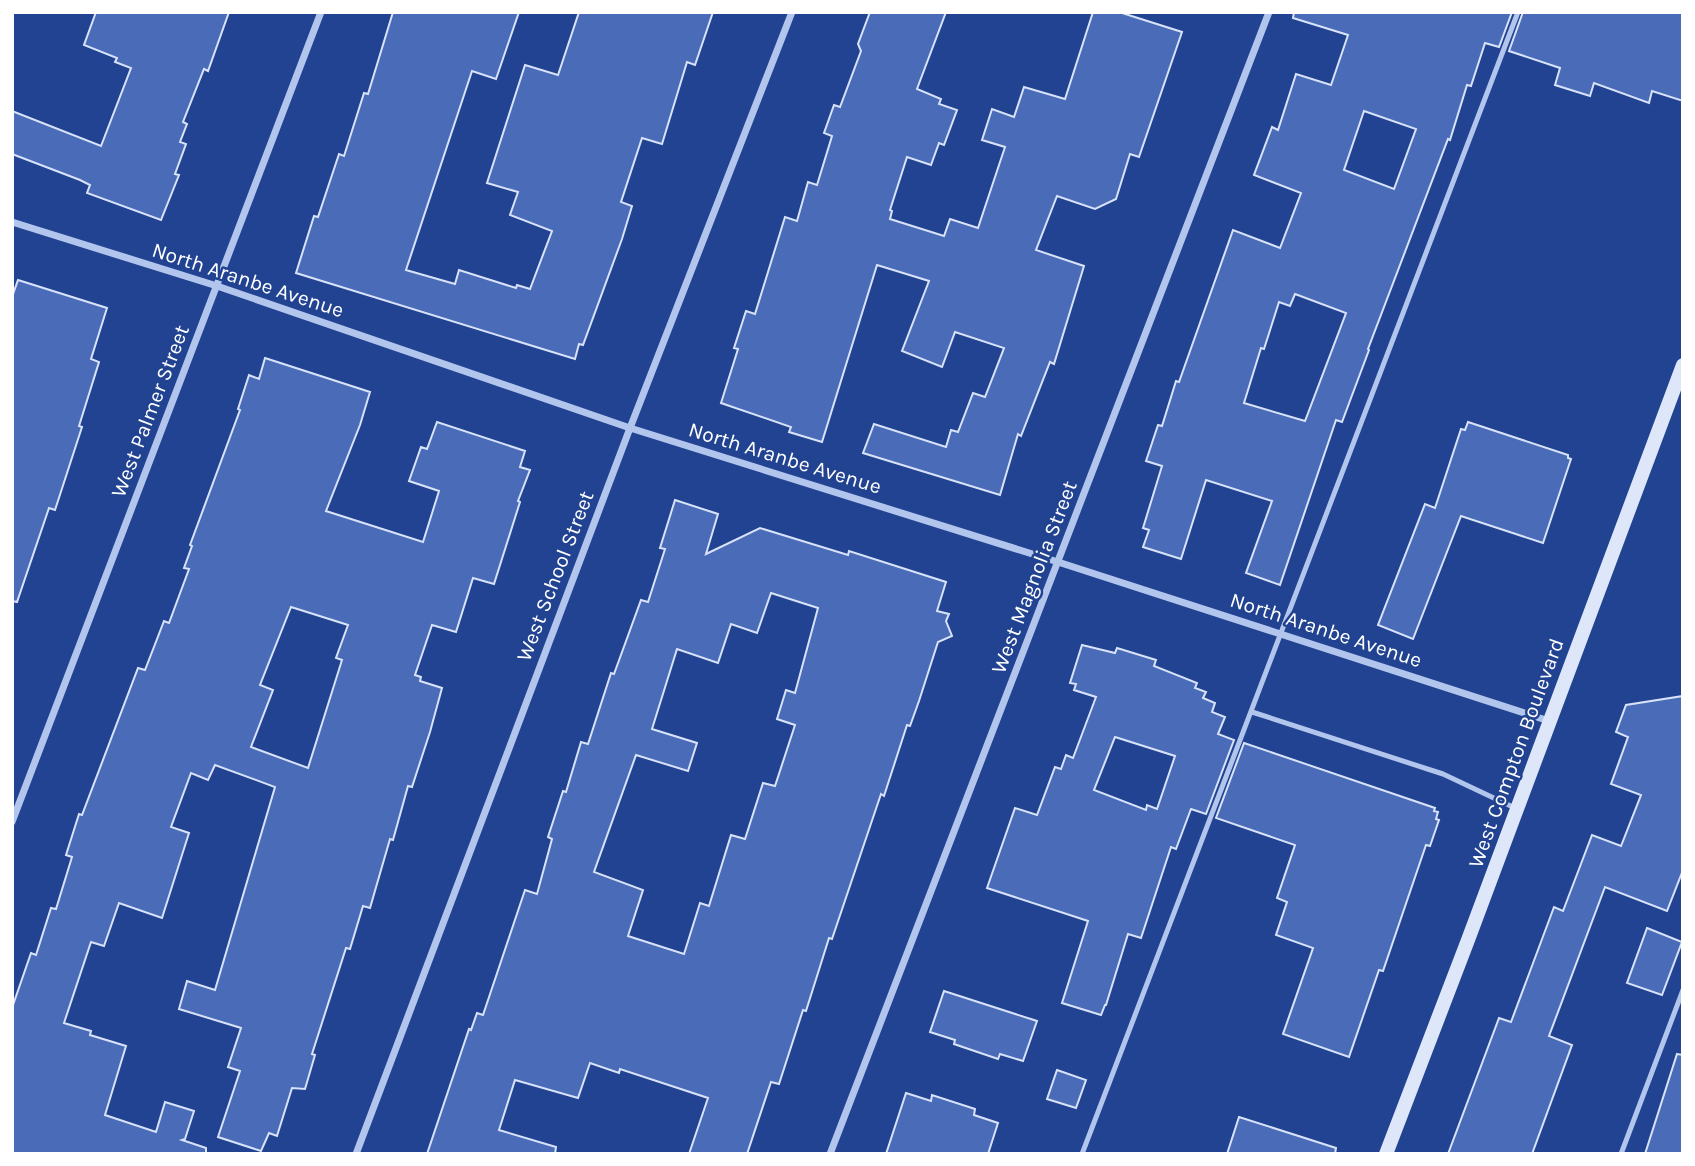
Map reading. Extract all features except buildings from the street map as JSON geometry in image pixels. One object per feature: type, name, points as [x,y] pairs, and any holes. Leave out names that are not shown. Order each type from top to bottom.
[{"type":"main road","name":"West Compton Boulevard","points":[[1386,1154],[1683,366]]},
{"type":"street","name":"West Palmer Street","points":[[12,822],[321,12]]},
{"type":"street","name":"West School Street","points":[[356,1154],[630,428],[792,12]]},
{"type":"street","name":"West Magnolia Street","points":[[830,1154],[1269,12]]},
{"type":"street","name":"North Aranbe Avenue","points":[[12,222],[217,286],[630,428],[1058,562],[1550,721]]},
{"type":"lane","points":[[1082,1154],[1518,12]]},
{"type":"lane","points":[[1252,712],[1443,774],[1518,809]]},
{"type":"lane","points":[[1620,1154],[1683,990]]}]
